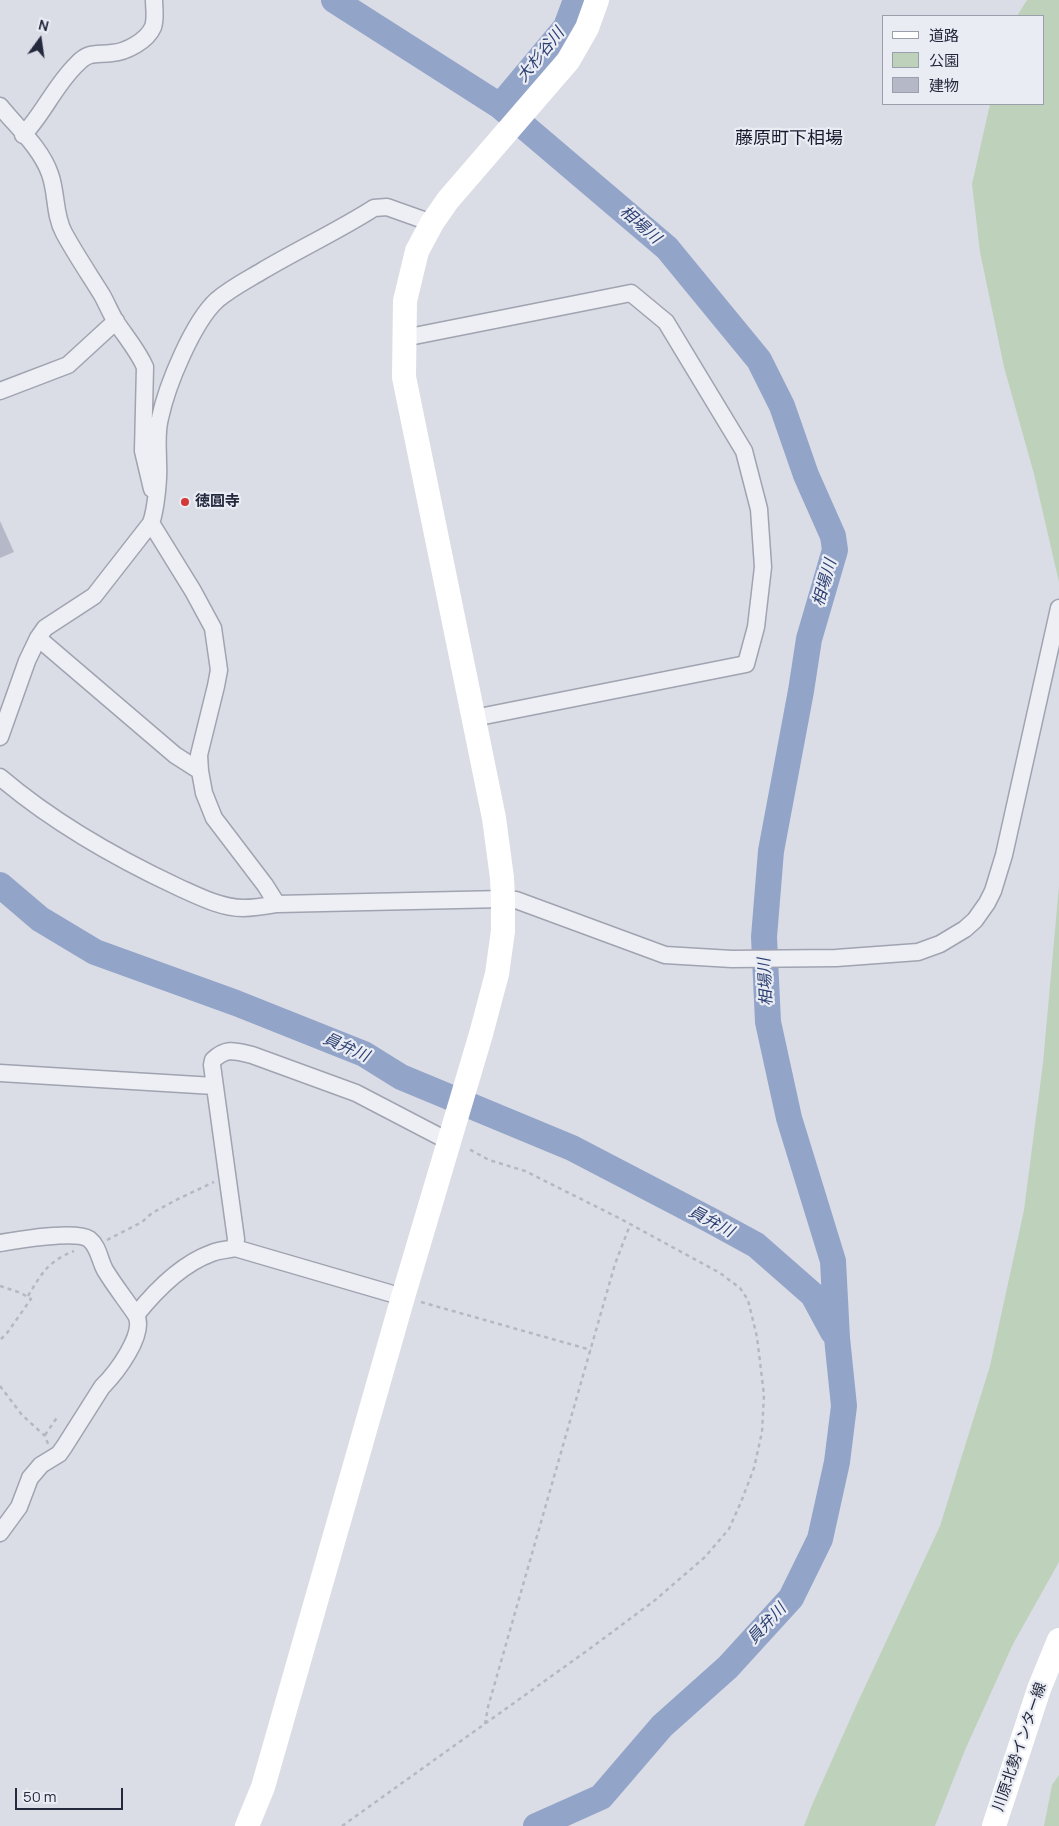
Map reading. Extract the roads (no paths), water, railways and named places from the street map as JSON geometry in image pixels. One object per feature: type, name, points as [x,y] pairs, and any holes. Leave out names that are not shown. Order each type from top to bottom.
[{"type":"street","points":[[23,135],[36,121],[60,83],[85,57],[91,54],[123,51],[148,34],[154,21],[154,0]]},
{"type":"street","points":[[247,1826],[263,1787],[403,1297],[481,1034],[497,974],[503,931],[504,899],[494,818],[404,377],[405,301],[417,251],[432,223],[448,200],[544,89],[578,45],[597,0]]},
{"type":"street","points":[[0,106],[39,154],[50,174],[54,190],[56,214],[62,230],[145,368],[142,451],[155,498]]},
{"type":"street","points":[[0,737],[27,661],[45,628],[94,596],[151,523],[155,512],[158,464],[157,433],[160,416],[169,388],[189,340],[216,301],[230,290],[374,208],[387,207],[432,223]]},
{"type":"street","points":[[404,338],[631,293],[666,322],[744,451],[759,509],[763,567],[756,627],[746,664],[474,718]]},
{"type":"street","points":[[0,391],[68,366],[116,322]]},
{"type":"street","points":[[151,523],[193,591],[213,628],[219,670],[199,755],[204,793],[214,818],[265,885],[277,904]]},
{"type":"street","points":[[0,777],[43,811],[97,847],[170,883],[208,899],[231,906],[243,908],[277,904],[504,899],[516,900],[659,954],[677,957],[732,959],[836,958],[918,952],[940,944],[965,929],[981,912],[993,891],[1000,871],[1059,608]]},
{"type":"street","points":[[38,638],[175,755],[200,771]]},
{"type":"street","points":[[235,1248],[236,1239],[214,1086],[213,1060],[224,1051],[234,1050],[252,1055],[356,1093],[451,1138]]},
{"type":"street","points":[[0,1073],[214,1086]]},
{"type":"street","points":[[0,1243],[36,1237],[77,1236],[87,1238],[95,1245],[104,1268],[139,1320],[133,1343],[109,1380],[102,1387],[59,1454],[41,1465],[30,1478],[19,1507],[0,1533]]},
{"type":"street","points":[[136,1315],[164,1284],[188,1265],[212,1253],[235,1248],[403,1297]]},
{"type":"street","name":"川原北勢インター線","points":[[994,1826],[1039,1689],[1059,1640]]},
{"type":"waterway","name":"相場川","points":[[334,0],[500,106],[667,248],[759,360],[782,406],[806,475],[833,536],[835,550],[809,639],[771,851],[764,937],[768,1022],[789,1118],[833,1261],[837,1338],[844,1406],[837,1462],[820,1539],[791,1598],[728,1667],[662,1726],[601,1797],[536,1826]]},
{"type":"waterway","name":"大杉谷川","points":[[500,106],[566,27],[576,0]]},
{"type":"waterway","name":"員弁川","points":[[0,885],[40,919],[95,952],[236,1003],[364,1054],[401,1077],[572,1148],[712,1221],[756,1245],[813,1295],[833,1332]]},
{"type":"place","name":"徳圓寺","points":[[185,502]]},
{"type":"district","name":"藤原町下相場","points":[[789,139]]}]
